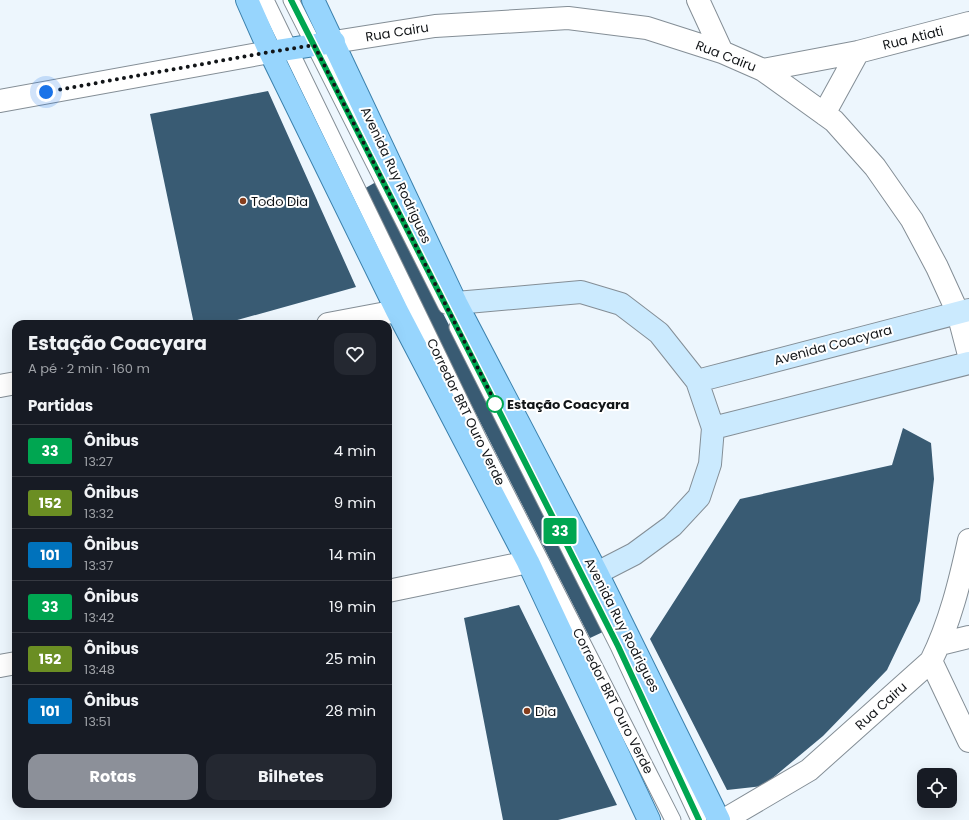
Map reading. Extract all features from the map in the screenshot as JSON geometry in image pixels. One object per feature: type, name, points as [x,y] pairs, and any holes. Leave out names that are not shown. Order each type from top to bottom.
[{"type":"main road","points":[[247,0],[280,50],[397,311],[528,562],[649,820]]},
{"type":"main road","name":"Avenida Ruy Rodrigues","points":[[313,0],[324,44],[456,303],[597,573],[719,820]]},
{"type":"main road","points":[[280,50],[324,44]]},
{"type":"street","points":[[698,0],[722,52]]},
{"type":"street","name":"Rua Cairu","points":[[324,44],[435,26],[568,18],[647,28],[722,52],[763,70],[834,121],[875,167],[912,220],[963,311],[969,355]]},
{"type":"street","name":"Rua Atiati","points":[[763,70],[858,52],[969,23]]},
{"type":"street","points":[[0,101],[280,50]]},
{"type":"street","points":[[824,114],[858,52]]},
{"type":"street","points":[[456,303],[581,292],[621,304],[659,333],[697,381],[713,428],[710,464],[699,497],[672,526],[634,554],[597,573]]},
{"type":"street","points":[[349,320],[397,311]]},
{"type":"street","name":"Avenida Coacyara","points":[[697,381],[963,311]]},
{"type":"street","points":[[713,428],[969,363]]},
{"type":"street","points":[[0,386],[12,384]]},
{"type":"street","points":[[969,540],[959,584],[935,652],[969,741]]},
{"type":"street","points":[[392,590],[528,562]]},
{"type":"street","points":[[935,652],[969,637]]},
{"type":"street","name":"Rua Cairu","points":[[724,820],[809,770],[935,652]]},
{"type":"street","points":[[0,666],[12,664]]},
{"type":"lane","name":"Corredor BRT Ouro Verde","points":[[266,0],[280,50],[674,820]]},
{"type":"lane","name":"Corredor BRT Ouro Verde","points":[[291,0],[324,44],[618,646],[699,820]]},
{"type":"building","name":"Todo Dia","points":[[268,91],[356,287],[237,320],[193,320],[150,114]]},
{"type":"building","name":"Estação Coacyara","points":[[376,182],[605,631],[590,638],[362,190]]},
{"type":"building","points":[[903,428],[931,443],[934,479],[920,601],[887,670],[823,736],[763,786],[727,790],[650,639],[740,499],[892,465]]},
{"type":"building","name":"Dia","points":[[519,605],[617,805],[558,820],[503,820],[464,618]]},
{"type":"bus line","name":"33","points":[[291,0],[618,646],[699,820]]},
{"type":"place","name":"Todo Dia","points":[[243,201]]},
{"type":"place","name":"Estação Coacyara","points":[[495,404]]},
{"type":"place","name":"Dia","points":[[527,711]]},
{"type":"route","points":[[46,92],[314,45],[498,408],[495,404]]}]
